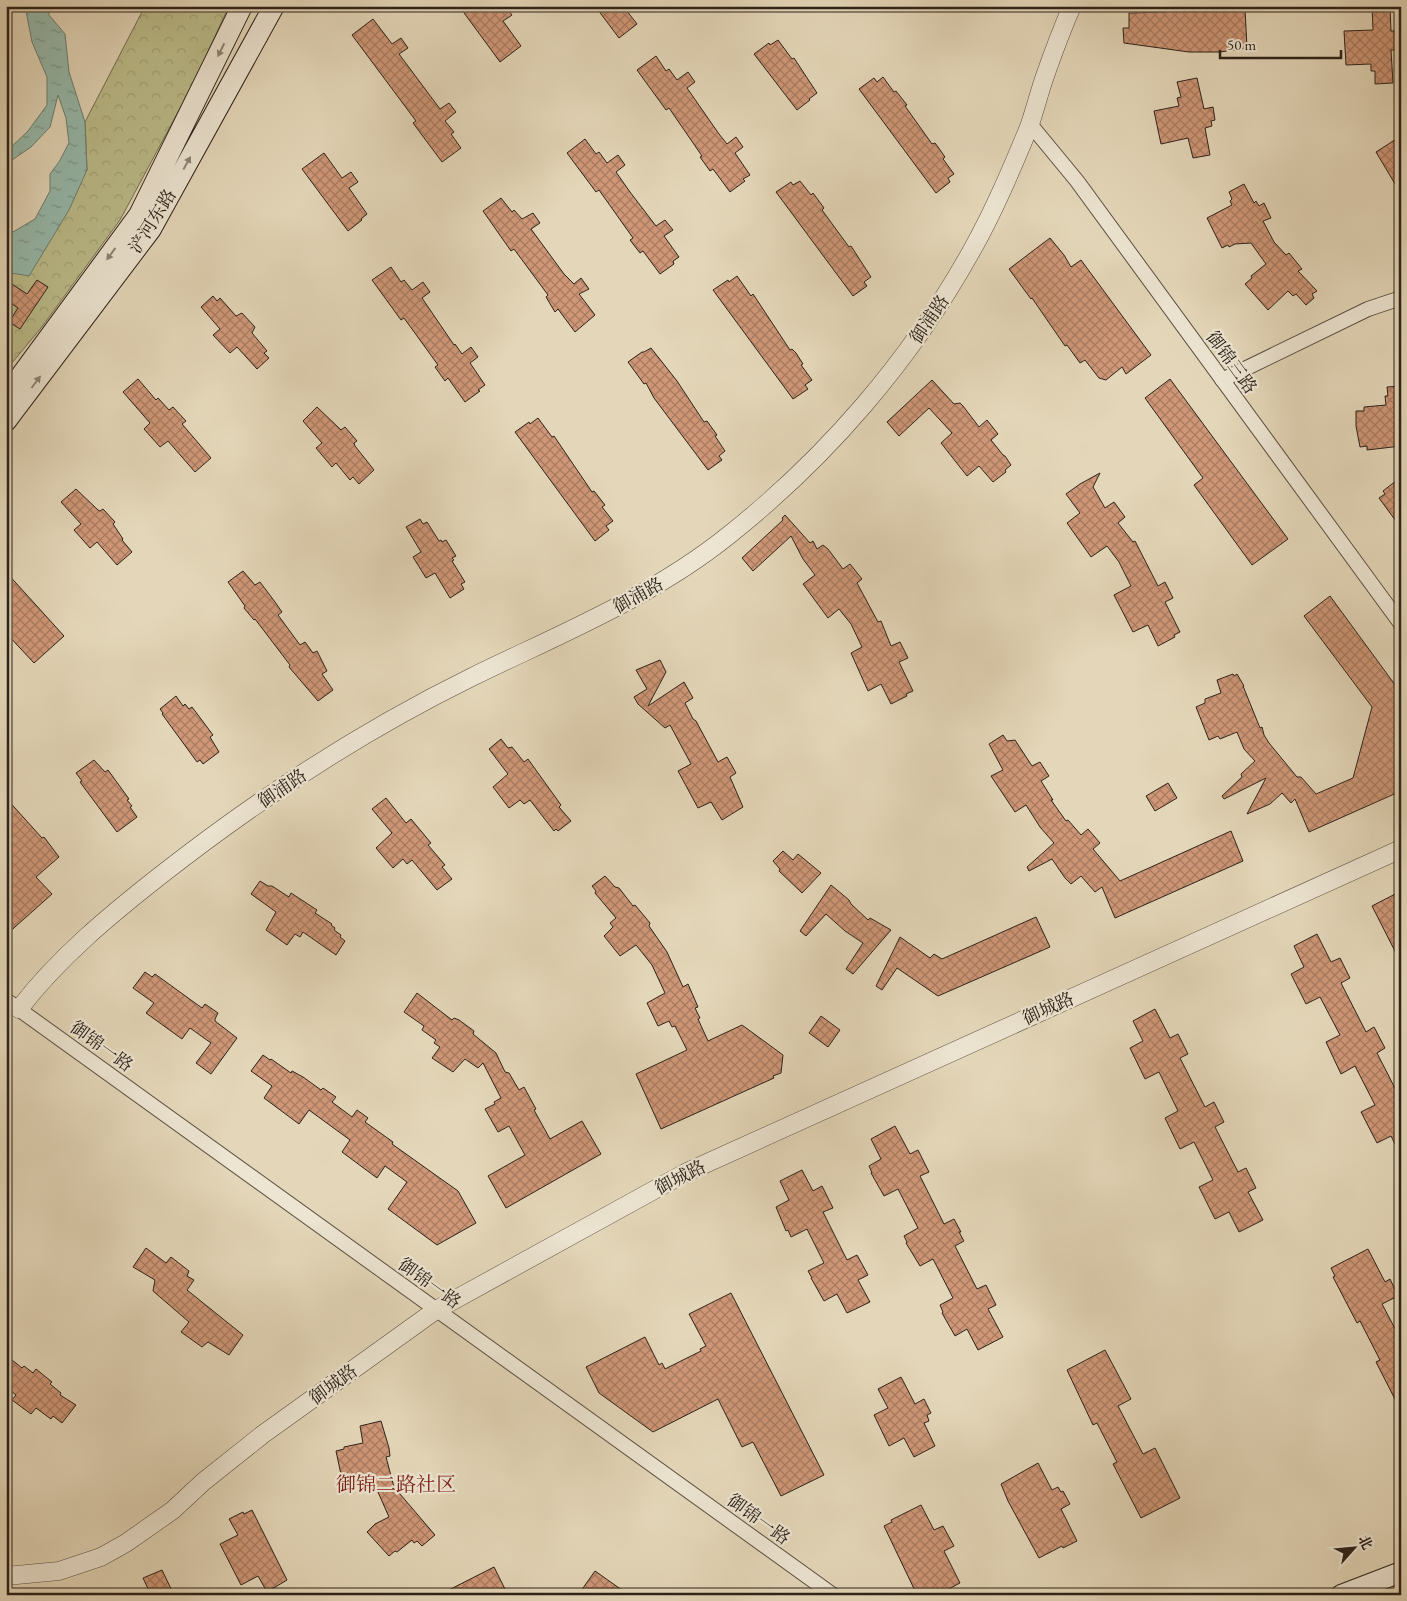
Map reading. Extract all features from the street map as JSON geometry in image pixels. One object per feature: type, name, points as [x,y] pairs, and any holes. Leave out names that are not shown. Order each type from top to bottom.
[{"type":"main road","name":"浐河东路","points":[[6,396],[139,216],[242,6]]},
{"type":"main road","name":"浐河东路","points":[[6,421],[151,229],[274,6]]},
{"type":"main road","points":[[1341,1595],[1401,1572]]},
{"type":"street","name":"御浦路","points":[[12,1004],[41,982],[99,926],[140,891],[226,826],[330,757],[400,716],[472,677],[580,626],[667,579],[727,537],[775,496],[836,437],[894,368],[915,341],[956,278],[975,246],[1030,124],[1046,72],[1072,6]]},
{"type":"street","name":"御锦三路","points":[[1030,124],[1077,181],[1401,624]]},
{"type":"street","points":[[1222,380],[1368,308],[1401,298]]},
{"type":"street","name":"御城路","points":[[6,1576],[60,1571],[100,1557],[126,1543],[173,1510],[203,1482],[262,1435],[436,1310],[685,1173],[1401,850]]},
{"type":"street","name":"御锦一路","points":[[12,1004],[833,1595]]},
{"type":"green space","points":[[145,6],[229,6],[193,84],[120,220],[41,328],[6,370],[6,317],[10,311],[6,307],[6,280],[87,170],[85,122]]},
{"type":"water","points":[[25,6],[48,6],[49,15],[65,34],[69,72],[85,122],[87,170],[69,210],[29,276],[11,273],[6,280],[6,236],[35,219],[50,191],[50,174],[69,143],[66,118],[58,95],[50,127],[31,147],[12,160],[6,175],[6,152],[28,131],[47,105],[47,77],[32,42]]},
{"type":"building","points":[[459,6],[491,6],[495,11],[505,6],[512,15],[503,21],[521,46],[500,62]]},
{"type":"building","points":[[595,6],[623,6],[637,24],[619,38]]},
{"type":"building","points":[[1165,6],[1189,6],[1190,11],[1245,9],[1247,48],[1220,52],[1189,52],[1124,43],[1123,28],[1129,28],[1129,13],[1165,12]]},
{"type":"building","points":[[1372,6],[1390,6],[1391,31],[1399,31],[1400,44],[1396,45],[1396,50],[1391,50],[1393,83],[1375,84],[1375,71],[1371,71],[1371,64],[1346,65],[1344,31],[1373,30]]},
{"type":"building","points":[[373,19],[392,44],[401,38],[408,48],[399,54],[440,109],[449,103],[456,112],[445,121],[454,132],[451,134],[461,148],[442,162],[413,123],[416,121],[352,35]]},
{"type":"building","points":[[778,40],[792,59],[794,58],[817,93],[797,110],[754,54],[769,43],[770,45]]},
{"type":"building","points":[[656,56],[666,71],[669,69],[677,80],[688,72],[695,82],[687,88],[719,134],[727,144],[736,137],[743,147],[735,153],[750,175],[730,192],[713,169],[710,171],[669,108],[666,110],[637,70]]},
{"type":"building","points":[[883,77],[907,105],[905,106],[932,144],[935,143],[938,147],[945,157],[943,159],[954,174],[948,178],[950,182],[936,193],[859,89],[874,78],[877,82]]},
{"type":"building","points":[[1197,78],[1204,109],[1213,107],[1215,120],[1211,121],[1212,126],[1205,128],[1210,155],[1193,158],[1188,138],[1161,144],[1154,111],[1179,106],[1177,98],[1181,97],[1177,82]]},
{"type":"building","points":[[1401,136],[1401,194],[1376,152]]},
{"type":"building","points":[[585,139],[596,154],[599,152],[607,163],[618,155],[625,165],[616,172],[630,192],[656,226],[665,220],[673,230],[664,236],[679,257],[673,261],[674,264],[660,274],[643,251],[640,253],[630,240],[633,238],[599,190],[596,192],[567,153]]},
{"type":"building","points":[[324,153],[342,178],[351,172],[358,182],[349,188],[367,214],[348,231],[302,169]]},
{"type":"building","points":[[800,181],[811,195],[813,193],[824,208],[822,210],[849,247],[851,246],[871,277],[864,282],[867,286],[853,296],[776,192],[791,182],[793,185]]},
{"type":"building","points":[[1244,184],[1254,203],[1256,201],[1259,206],[1264,203],[1271,218],[1263,221],[1274,242],[1286,255],[1289,253],[1302,269],[1298,271],[1317,291],[1312,294],[1314,298],[1306,305],[1296,294],[1293,296],[1288,291],[1268,310],[1245,284],[1252,278],[1251,276],[1266,264],[1251,243],[1235,244],[1229,247],[1228,245],[1222,248],[1207,218],[1232,205],[1229,192]]},
{"type":"building","points":[[501,198],[512,212],[514,210],[522,219],[533,213],[540,223],[531,229],[564,274],[574,284],[581,278],[589,289],[579,294],[595,315],[575,332],[558,309],[555,312],[546,297],[548,295],[514,249],[511,251],[483,211]]},
{"type":"building","points":[[1050,238],[1071,267],[1081,260],[1151,355],[1126,374],[1122,367],[1106,380],[1099,378],[1085,360],[1080,363],[1067,345],[1065,346],[1032,298],[1009,269]]},
{"type":"building","points":[[391,267],[401,282],[404,280],[412,290],[423,282],[430,292],[422,298],[454,345],[462,354],[471,347],[478,357],[470,363],[485,385],[465,402],[448,378],[445,381],[435,367],[438,365],[404,318],[401,320],[372,280]]},
{"type":"building","points":[[737,276],[751,296],[753,294],[790,350],[792,349],[796,353],[803,364],[801,365],[812,380],[805,385],[808,389],[793,399],[713,290]]},
{"type":"building","points":[[6,280],[27,294],[37,280],[48,287],[20,329],[9,322],[18,308],[6,300]]},
{"type":"building","points":[[213,296],[217,301],[220,298],[236,316],[242,313],[255,327],[252,333],[267,351],[264,353],[269,358],[257,369],[237,347],[230,353],[213,335],[220,329],[201,307]]},
{"type":"building","points":[[651,348],[677,381],[704,422],[707,421],[725,451],[719,456],[722,460],[708,470],[654,398],[646,383],[644,384],[628,362]]},
{"type":"building","points":[[138,379],[156,400],[158,398],[169,410],[173,407],[186,421],[182,424],[211,458],[195,472],[168,441],[160,447],[144,429],[150,423],[123,392]]},
{"type":"building","points":[[1170,379],[1288,539],[1252,565],[1194,485],[1203,478],[1145,398]]},
{"type":"building","points":[[932,380],[954,404],[960,403],[963,406],[979,427],[987,420],[998,434],[991,440],[1011,465],[1005,470],[1006,472],[993,482],[979,466],[967,476],[941,443],[952,433],[929,408],[899,436],[887,422]]},
{"type":"building","points":[[1401,386],[1401,446],[1367,450],[1367,446],[1360,447],[1356,426],[1356,411],[1364,411],[1364,407],[1386,405],[1387,387]]},
{"type":"building","points":[[317,407],[341,430],[345,427],[357,441],[354,443],[355,446],[374,470],[359,484],[353,477],[350,480],[336,463],[332,467],[316,448],[322,443],[303,421]]},
{"type":"building","points":[[538,418],[552,437],[554,436],[592,492],[594,491],[605,505],[602,507],[613,521],[606,526],[609,530],[595,541],[515,432]]},
{"type":"building","points":[[1100,473],[1093,487],[1105,508],[1114,502],[1125,517],[1118,523],[1133,542],[1135,541],[1158,586],[1165,582],[1173,598],[1165,602],[1180,632],[1174,635],[1175,637],[1158,646],[1148,625],[1133,632],[1114,595],[1131,586],[1119,562],[1107,546],[1091,557],[1067,523],[1080,513],[1066,494]]},
{"type":"building","points":[[1401,477],[1401,528],[1379,498],[1385,494],[1383,491]]},
{"type":"building","points":[[76,489],[98,510],[103,509],[115,522],[113,524],[122,540],[132,552],[117,565],[97,542],[90,548],[74,530],[81,524],[61,502]]},
{"type":"building","points":[[785,515],[810,543],[813,541],[817,549],[823,545],[843,569],[850,564],[862,579],[857,583],[878,622],[881,621],[891,646],[900,642],[908,658],[899,662],[913,691],[906,694],[907,696],[891,704],[881,684],[868,691],[851,653],[862,647],[851,624],[839,609],[828,618],[803,584],[815,575],[803,559],[791,536],[753,571],[742,558],[783,520],[782,518]]},
{"type":"building","points":[[420,519],[423,524],[427,522],[439,541],[446,540],[456,556],[452,558],[454,560],[452,561],[465,582],[461,584],[464,589],[450,598],[435,573],[426,578],[413,557],[421,552],[406,527]]},
{"type":"building","points":[[243,571],[255,585],[260,582],[282,612],[278,615],[300,645],[305,642],[313,653],[317,651],[327,671],[322,674],[333,690],[318,701],[289,667],[290,665],[255,619],[244,608],[245,606],[228,582]]},
{"type":"building","points":[[6,572],[64,636],[34,663],[6,633]]},
{"type":"building","points":[[1330,596],[1401,693],[1401,791],[1309,832],[1295,799],[1291,803],[1282,793],[1270,804],[1247,814],[1266,778],[1224,799],[1222,796],[1242,777],[1241,774],[1255,761],[1244,749],[1237,732],[1220,739],[1218,736],[1209,740],[1196,707],[1205,703],[1205,699],[1221,693],[1217,680],[1237,674],[1244,686],[1264,735],[1297,777],[1301,777],[1316,794],[1353,778],[1372,707],[1304,616]]},
{"type":"building","points":[[660,660],[666,672],[648,706],[684,682],[693,698],[685,703],[693,719],[696,721],[718,762],[727,757],[736,773],[730,777],[743,807],[722,820],[711,802],[698,808],[678,771],[691,764],[670,725],[665,728],[638,704],[634,697],[647,689],[636,670]]},
{"type":"building","points":[[176,696],[183,706],[185,704],[189,709],[192,707],[213,735],[210,737],[219,752],[203,764],[200,760],[197,762],[160,709]]},
{"type":"building","points":[[1003,735],[1007,741],[1015,740],[1032,766],[1040,762],[1049,776],[1041,781],[1053,800],[1051,800],[1066,821],[1068,820],[1081,835],[1088,829],[1100,843],[1093,849],[1120,881],[1231,831],[1243,861],[1115,918],[1102,887],[1095,892],[1081,876],[1071,884],[1052,859],[1029,871],[1027,867],[1054,843],[1040,827],[1026,805],[1015,812],[991,776],[1003,770],[989,744]]},
{"type":"building","points":[[501,739],[508,748],[512,747],[524,762],[528,759],[561,805],[559,807],[571,821],[558,831],[556,829],[554,831],[530,800],[524,804],[520,800],[509,808],[493,787],[508,774],[489,749]]},
{"type":"building","points":[[94,760],[105,772],[108,770],[129,799],[127,800],[132,806],[130,807],[137,817],[117,832],[80,782],[82,781],[76,773]]},
{"type":"building","points":[[1168,783],[1177,798],[1155,811],[1146,796]]},
{"type":"building","points":[[6,798],[42,838],[44,837],[59,857],[36,877],[52,894],[6,935]]},
{"type":"building","points":[[386,798],[406,823],[411,819],[431,843],[428,845],[445,865],[442,867],[452,879],[437,890],[412,860],[407,864],[403,859],[393,868],[376,848],[392,833],[372,809]]},
{"type":"building","points":[[783,851],[793,860],[798,854],[821,873],[802,893],[779,871],[780,869],[773,861]]},
{"type":"building","points":[[605,876],[615,887],[619,888],[650,923],[649,926],[667,952],[683,987],[688,984],[698,1007],[695,1008],[700,1018],[698,1019],[708,1041],[742,1025],[783,1055],[781,1073],[773,1076],[774,1078],[661,1129],[636,1074],[687,1050],[675,1026],[672,1027],[669,1021],[658,1026],[647,1003],[665,993],[652,965],[636,945],[620,956],[604,936],[613,927],[610,923],[616,918],[595,893],[596,891],[592,886]]},
{"type":"building","points":[[260,881],[289,897],[291,893],[317,910],[315,913],[332,924],[335,928],[334,930],[345,941],[336,955],[303,932],[300,937],[295,934],[287,945],[266,930],[276,912],[251,894]]},
{"type":"building","points":[[831,885],[868,920],[870,918],[891,930],[853,974],[846,969],[863,943],[845,931],[826,914],[806,936],[800,931]]},
{"type":"building","points":[[1401,891],[1401,963],[1372,906]]},
{"type":"building","points":[[1036,917],[1050,947],[938,996],[897,968],[882,990],[876,986],[900,937],[930,958],[934,954],[942,959]]},
{"type":"building","points":[[1317,934],[1331,962],[1340,958],[1350,978],[1341,983],[1366,1032],[1374,1027],[1385,1048],[1377,1053],[1401,1100],[1401,1156],[1391,1136],[1377,1143],[1361,1112],[1375,1105],[1355,1066],[1341,1074],[1326,1042],[1340,1035],[1320,997],[1306,1004],[1291,974],[1304,967],[1294,946]]},
{"type":"building","points":[[145,972],[152,977],[155,974],[202,1008],[205,1004],[218,1013],[215,1021],[237,1038],[211,1074],[196,1063],[211,1043],[190,1028],[182,1039],[146,1013],[154,1003],[133,988]]},
{"type":"building","points":[[417,993],[452,1020],[454,1018],[459,1020],[474,1031],[473,1034],[496,1053],[505,1072],[509,1073],[519,1090],[524,1087],[550,1139],[582,1121],[601,1154],[506,1208],[488,1176],[525,1155],[509,1126],[498,1132],[485,1109],[495,1104],[494,1102],[501,1098],[483,1063],[478,1068],[465,1059],[453,1072],[432,1058],[440,1047],[434,1043],[436,1040],[422,1030],[424,1026],[404,1012]]},
{"type":"building","points":[[1155,1009],[1170,1038],[1178,1034],[1188,1054],[1180,1058],[1205,1107],[1214,1102],[1224,1122],[1215,1127],[1238,1172],[1246,1168],[1256,1188],[1248,1192],[1263,1220],[1239,1232],[1229,1212],[1215,1219],[1199,1187],[1213,1180],[1194,1142],[1180,1149],[1165,1118],[1178,1111],[1159,1072],[1145,1079],[1130,1048],[1143,1041],[1133,1021]]},
{"type":"building","points":[[821,1016],[840,1030],[828,1047],[809,1033]]},
{"type":"building","points":[[263,1055],[291,1073],[292,1071],[321,1090],[323,1088],[336,1097],[332,1102],[352,1117],[357,1110],[368,1118],[365,1122],[393,1142],[392,1144],[458,1191],[476,1223],[437,1245],[388,1209],[407,1182],[385,1166],[377,1178],[342,1152],[350,1140],[309,1110],[299,1124],[264,1098],[272,1086],[251,1071]]},
{"type":"building","points":[[895,1126],[910,1154],[918,1150],[929,1172],[920,1176],[944,1224],[954,1219],[961,1232],[959,1232],[964,1241],[955,1246],[977,1289],[986,1285],[996,1305],[988,1309],[1003,1337],[978,1350],[967,1329],[955,1336],[942,1313],[940,1305],[953,1298],[933,1259],[920,1266],[906,1243],[904,1236],[918,1228],[898,1189],[884,1196],[871,1173],[869,1166],[881,1159],[871,1139]]},
{"type":"building","points":[[802,1170],[813,1191],[822,1186],[833,1208],[823,1212],[847,1260],[857,1255],[868,1275],[858,1280],[870,1302],[847,1313],[837,1294],[824,1301],[811,1278],[808,1271],[824,1263],[807,1229],[791,1237],[788,1230],[786,1231],[776,1207],[789,1200],[780,1181]]},
{"type":"building","points":[[146,1248],[166,1263],[171,1257],[189,1271],[187,1276],[194,1280],[187,1290],[243,1335],[229,1355],[208,1342],[202,1347],[181,1332],[189,1322],[153,1291],[155,1280],[133,1267]]},
{"type":"building","points":[[1368,1249],[1385,1282],[1390,1279],[1398,1296],[1382,1304],[1401,1340],[1401,1411],[1376,1362],[1380,1360],[1360,1321],[1357,1323],[1333,1277],[1335,1276],[1331,1268]]},
{"type":"building","points":[[731,1293],[824,1475],[781,1496],[753,1442],[742,1447],[718,1399],[653,1432],[599,1393],[586,1367],[645,1337],[659,1365],[662,1363],[665,1369],[701,1351],[700,1349],[706,1346],[689,1314]]},
{"type":"building","points":[[1105,1350],[1131,1399],[1118,1406],[1143,1454],[1155,1448],[1180,1498],[1141,1518],[1113,1464],[1117,1462],[1097,1423],[1093,1425],[1067,1370]]},
{"type":"building","points":[[12,1360],[22,1368],[24,1366],[33,1373],[36,1369],[52,1382],[50,1384],[61,1393],[60,1395],[76,1405],[62,1423],[53,1416],[51,1419],[36,1408],[31,1414],[12,1400],[16,1395],[6,1387],[6,1368]]},
{"type":"building","points":[[901,1377],[915,1404],[924,1399],[931,1413],[927,1415],[929,1421],[924,1423],[935,1446],[914,1457],[904,1438],[889,1446],[874,1415],[888,1408],[878,1389]]},
{"type":"building","points":[[381,1421],[389,1448],[390,1456],[386,1457],[394,1487],[435,1535],[422,1546],[417,1541],[414,1543],[412,1540],[389,1556],[367,1532],[375,1524],[389,1517],[374,1483],[371,1484],[370,1479],[343,1484],[336,1451],[344,1449],[344,1447],[363,1443],[360,1426]]},
{"type":"building","points":[[1038,1463],[1052,1490],[1058,1487],[1061,1492],[1063,1491],[1070,1504],[1061,1509],[1077,1541],[1063,1548],[1062,1546],[1039,1558],[1008,1501],[1001,1484]]},
{"type":"building","points":[[921,1505],[934,1530],[943,1526],[954,1546],[944,1551],[960,1583],[937,1595],[917,1595],[884,1526],[892,1522],[891,1520]]},
{"type":"building","points":[[252,1510],[287,1580],[267,1592],[258,1576],[241,1585],[220,1544],[238,1535],[229,1519]]},
{"type":"building","points":[[494,1567],[508,1595],[439,1595]]},
{"type":"building","points":[[162,1570],[174,1595],[151,1595],[143,1578]]},
{"type":"building","points":[[595,1571],[629,1595],[578,1595]]},
{"type":"district","name":"御锦二路社区","points":[[396,1484]]}]
